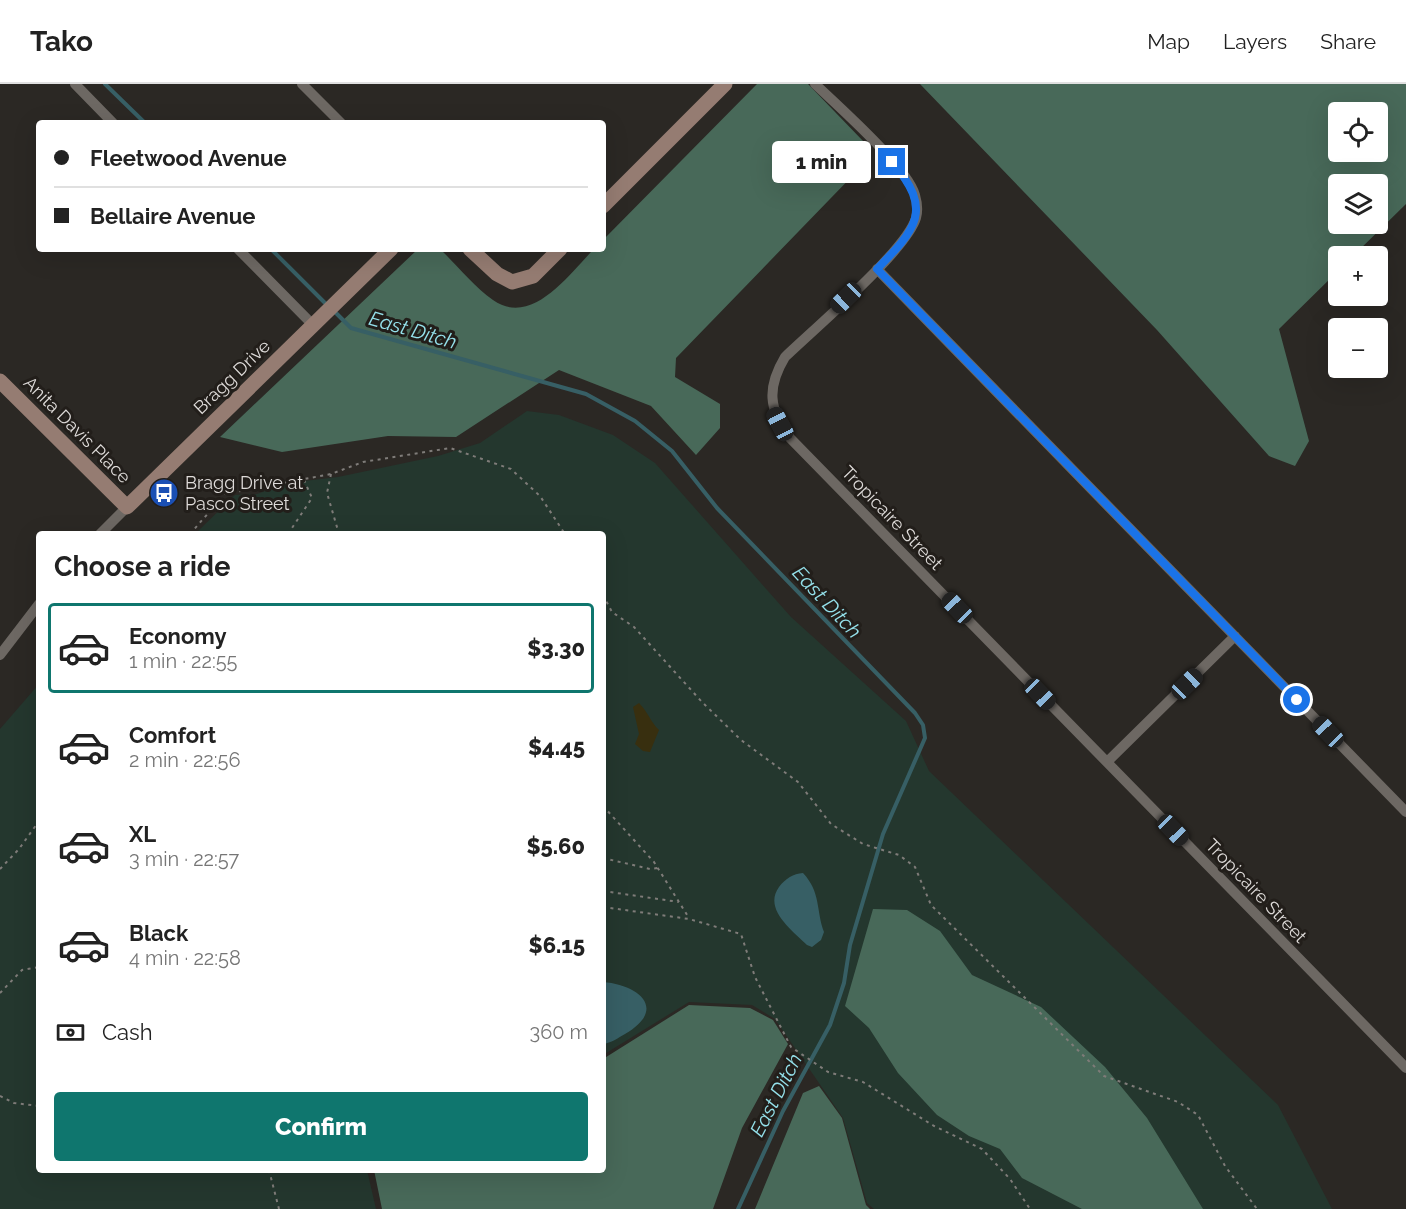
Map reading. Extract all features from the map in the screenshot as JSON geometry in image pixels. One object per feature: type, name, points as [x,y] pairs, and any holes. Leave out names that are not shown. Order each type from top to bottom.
[{"type":"street","points":[[75,84],[110,120]]},
{"type":"street","points":[[302,84],[338,120]]},
{"type":"street","points":[[606,203],[725,84]]},
{"type":"street","points":[[815,84],[871,138],[903,174],[915,195],[918,209],[909,231],[877,269],[1406,812]]},
{"type":"street","points":[[241,252],[318,320]]},
{"type":"street","name":"Bragg Drive","points":[[103,531],[389,252]]},
{"type":"street","points":[[473,252],[505,280],[518,281],[533,276],[557,252]]},
{"type":"street","name":"Tropicaire Street","points":[[877,269],[786,357],[777,370],[771,394],[774,412],[790,438],[1406,1068]]},
{"type":"street","name":"Anita Davis Place","points":[[0,381],[127,507]]},
{"type":"street","points":[[0,655],[36,608]]},
{"type":"street","points":[[1107,762],[1234,636]]},
{"type":"path","points":[[193,531],[225,494],[331,474],[363,462],[450,448],[512,469],[540,496],[564,531]]},
{"type":"path","points":[[331,474],[327,493],[338,531]]},
{"type":"path","points":[[290,531],[312,498],[304,479]]},
{"type":"path","points":[[606,601],[612,612],[634,627],[702,702],[741,740],[798,782],[831,824],[863,843],[899,855],[915,867],[931,905],[1104,1076],[1178,1102],[1198,1114],[1225,1166],[1257,1209]]},
{"type":"path","points":[[606,809],[657,868],[689,919]]},
{"type":"path","points":[[0,869],[19,849],[36,825]]},
{"type":"path","points":[[606,859],[650,869],[657,868]]},
{"type":"path","points":[[606,891],[679,902]]},
{"type":"path","points":[[606,907],[689,919],[741,934],[755,977],[791,1047],[837,1077],[863,1082],[934,1126],[982,1149],[1010,1179],[1030,1209]]},
{"type":"path","points":[[0,993],[22,970],[36,968]]},
{"type":"path","points":[[0,1095],[14,1103],[36,1106]]},
{"type":"path","points":[[270,1173],[279,1209]]},
{"type":"green space","points":[[757,84],[808,84],[864,142],[860,168],[676,358],[675,377],[720,404],[720,428],[696,455],[651,406],[559,370],[456,437],[388,436],[282,452],[220,437],[415,252],[443,252],[493,300],[508,307],[522,307],[549,294],[591,252],[606,252],[606,237]]},
{"type":"green space","points":[[920,84],[1406,84],[1406,204],[1388,222],[1388,174],[1328,174],[1328,234],[1375,234],[1363,246],[1328,246],[1328,281],[1279,329],[1309,441],[1295,466],[1269,456],[1157,330]]},
{"type":"green space","points":[[527,411],[559,415],[613,435],[655,463],[791,617],[906,721],[929,771],[1278,1105],[1332,1209],[874,1209],[867,1203],[843,1118],[775,1019],[752,1005],[689,1002],[606,1053],[606,531],[198,531],[235,495],[257,494],[287,483],[338,477],[438,456],[480,443]]},
{"type":"green space","points":[[36,687],[36,1173],[368,1173],[376,1209],[0,1209],[0,729]]},
{"type":"green space","points":[[873,909],[907,910],[940,931],[972,975],[1041,1007],[1105,1067],[1147,1118],[1203,1209],[1082,1209],[1022,1178],[1000,1149],[969,1136],[937,1115],[898,1073],[869,1028],[845,1006]]},
{"type":"green space","points":[[689,1005],[750,1008],[773,1020],[788,1044],[742,1128],[713,1209],[382,1209],[375,1173],[606,1173],[606,1057]]},
{"type":"green space","points":[[819,1086],[842,1118],[866,1205],[870,1209],[755,1209],[803,1093]]},
{"type":"sand","points":[[639,703],[659,730],[650,752],[643,751],[635,744],[639,734],[633,707]]},
{"type":"water","points":[[803,873],[813,887],[824,932],[821,940],[812,947],[807,945],[781,919],[775,903],[775,895],[779,887],[790,877]]},
{"type":"water","points":[[606,982],[628,988],[637,993],[644,1000],[646,1007],[645,1016],[638,1025],[606,1044]]},
{"type":"waterway","name":"East Ditch","points":[[105,84],[142,120]]},
{"type":"waterway","name":"East Ditch","points":[[274,252],[328,306]]},
{"type":"waterway","name":"East Ditch","points":[[334,311],[351,328],[586,394],[635,421],[672,451],[717,508],[915,713],[923,725],[925,738],[883,834],[850,945],[844,983],[830,1025],[783,1111],[738,1209]]},
{"type":"place","name":"Bragg Drive at Pasco Street","points":[[164,493]]},
{"type":"route","points":[[892,162],[914,191],[918,209],[909,231],[877,269],[1297,700]]}]
